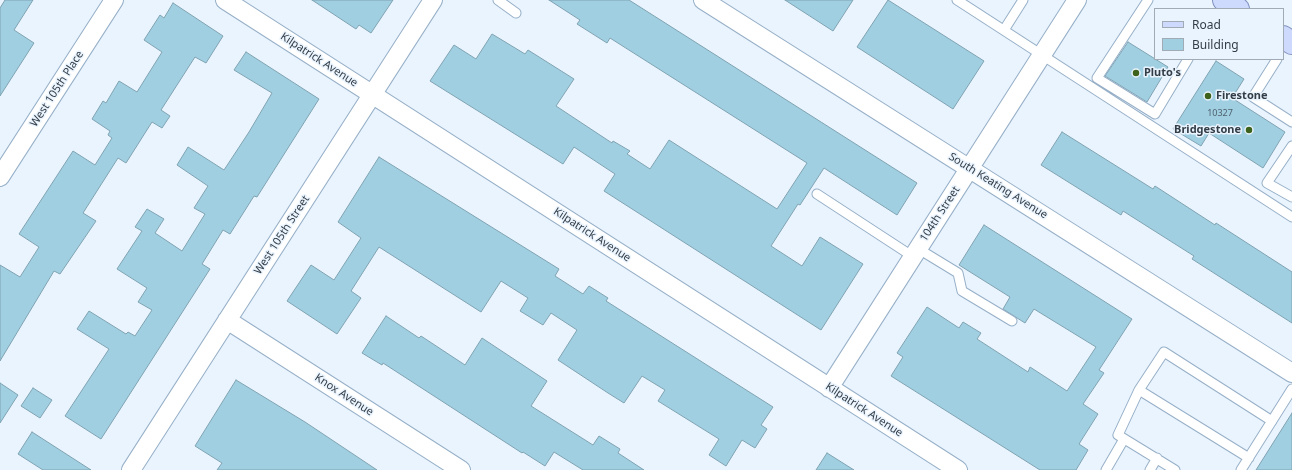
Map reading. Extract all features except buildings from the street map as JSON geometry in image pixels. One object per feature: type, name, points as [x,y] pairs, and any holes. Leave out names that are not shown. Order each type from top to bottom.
[{"type":"main road","points":[[1224,0],[1236,8]]},
{"type":"street","name":"West 105th Place","points":[[0,177],[114,0]]},
{"type":"street","name":"Kilpatrick Avenue","points":[[226,0],[958,470]]},
{"type":"street","name":"West 105th Street","points":[[131,470],[433,0]]},
{"type":"street","name":"South Keating Avenue","points":[[703,0],[1292,373]]},
{"type":"street","name":"104th Street","points":[[829,388],[1077,0]]},
{"type":"street","name":"Knox Avenue","points":[[227,320],[461,470]]},
{"type":"lane","points":[[498,0],[516,13]]},
{"type":"lane","points":[[957,0],[1292,217]]},
{"type":"lane","points":[[1004,30],[1023,0]]},
{"type":"lane","points":[[1148,0],[1097,78],[1155,114],[1187,60]]},
{"type":"lane","points":[[1276,60],[1253,97],[1292,122]]},
{"type":"lane","points":[[1259,196],[1292,146]]},
{"type":"lane","points":[[1267,183],[1292,197]]},
{"type":"lane","points":[[817,194],[915,252],[958,273],[962,291],[1012,321]]},
{"type":"lane","points":[[1176,470],[1118,435],[1139,390],[1164,352],[1272,421]]},
{"type":"lane","points":[[1241,470],[1292,389]]},
{"type":"lane","points":[[1139,390],[1248,458]]},
{"type":"lane","points":[[1106,470],[1124,439]]},
{"type":"lane","points":[[1150,470],[1157,458]]},
{"type":"place","name":"Pluto's","points":[[1136,73]]},
{"type":"place","name":"Firestone","points":[[1208,96]]},
{"type":"place","name":"Bridgestone","points":[[1249,130]]}]
